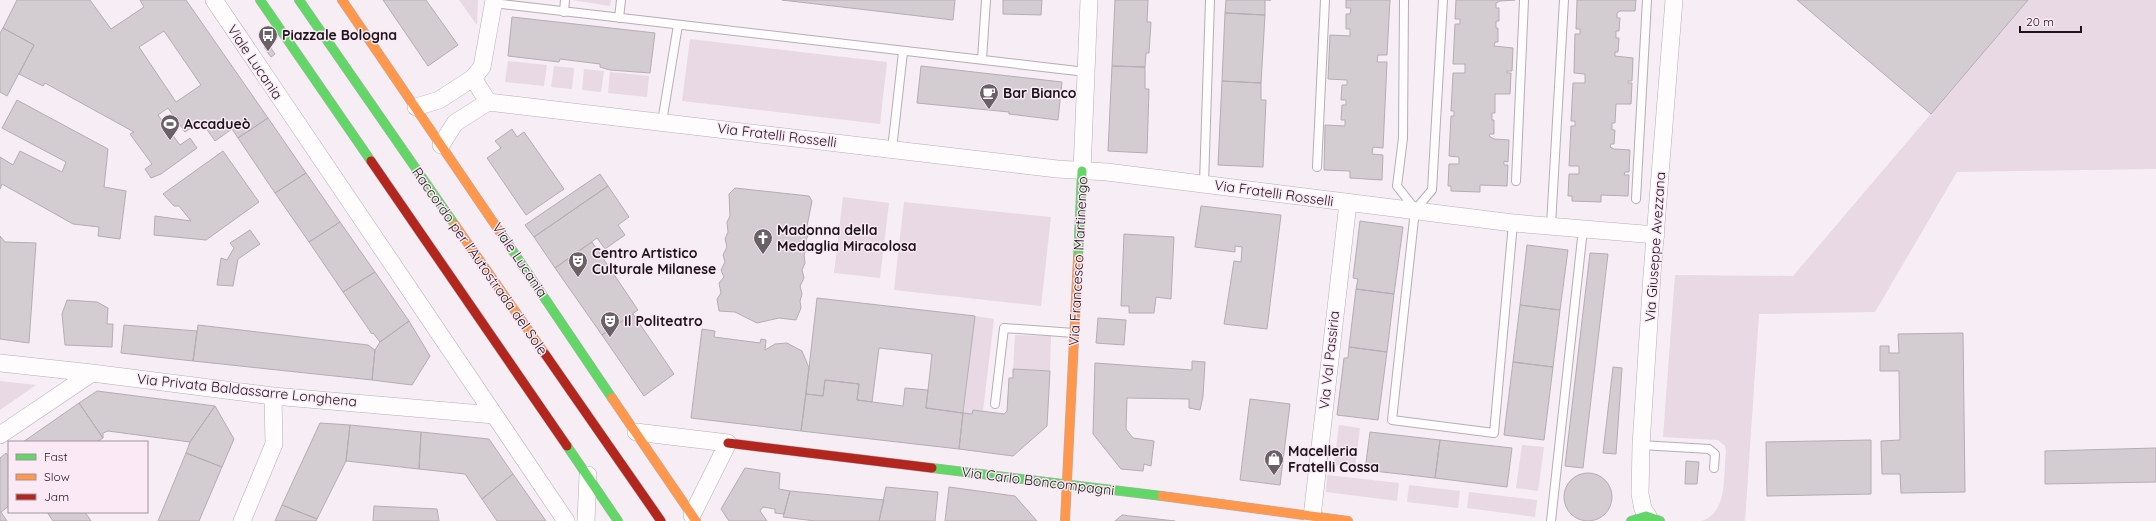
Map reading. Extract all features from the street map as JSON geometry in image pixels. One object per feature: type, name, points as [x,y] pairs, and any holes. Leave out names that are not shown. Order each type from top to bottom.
[{"type":"main road","points":[[260,0],[588,474],[618,521]]},
{"type":"main road","name":"Raccordo per l'Autostrada del Sole","points":[[299,0],[661,521]]},
{"type":"main road","name":"Viale Lucania","points":[[342,0],[694,518]]},
{"type":"main road","name":"Via Francesco Martinengo","points":[[1065,521],[1082,171]]},
{"type":"main road","name":"Via Carlo Boncompagni","points":[[728,443],[1067,484],[1348,521]]},
{"type":"street","name":"Viale Lucania","points":[[214,0],[566,521]]},
{"type":"street","name":"Via Francesco Martinengo","points":[[1082,171],[1089,0]]},
{"type":"street","name":"Via Giuseppe Avezzana","points":[[1643,519],[1640,494],[1640,445],[1674,0]]},
{"type":"street","points":[[416,107],[439,100],[473,78],[482,67],[493,2]]},
{"type":"street","points":[[441,145],[455,123],[488,102],[473,78]]},
{"type":"street","name":"Via Fratelli Rosselli","points":[[488,102],[1082,171],[1107,172],[1204,183],[1348,203],[1513,223],[1656,235]]},
{"type":"street","name":"Via Val Passiria","points":[[1312,517],[1348,203]]},
{"type":"street","name":"Via Privata Baldassarre Longhena","points":[[0,363],[272,396],[494,415]]},
{"type":"street","points":[[0,436],[92,373]]},
{"type":"street","points":[[242,521],[274,444],[272,396]]},
{"type":"street","name":"Via Carlo Boncompagni","points":[[636,432],[728,443]]},
{"type":"street","points":[[694,518],[728,443]]},
{"type":"street","points":[[586,521],[588,474]]},
{"type":"lane","points":[[564,12],[565,0]]},
{"type":"lane","points":[[619,18],[621,0]]},
{"type":"lane","points":[[982,59],[986,0]]},
{"type":"lane","points":[[1204,183],[1210,0]]},
{"type":"lane","points":[[1317,167],[1325,0]]},
{"type":"lane","points":[[1404,0],[1403,138],[1397,186],[1415,210]]},
{"type":"lane","points":[[1442,0],[1432,190],[1415,210],[1392,420],[1494,433],[1513,223]]},
{"type":"lane","points":[[1516,181],[1524,0]]},
{"type":"lane","points":[[1551,225],[1564,0]]},
{"type":"lane","points":[[1636,199],[1647,0]]},
{"type":"lane","points":[[493,2],[564,12],[1086,72]]},
{"type":"lane","points":[[662,122],[678,25]]},
{"type":"lane","points":[[892,149],[903,52]]},
{"type":"lane","points":[[1551,521],[1582,229]]},
{"type":"lane","points":[[995,404],[1004,328],[1075,333]]},
{"type":"lane","points":[[1640,445],[1709,449],[1715,454],[1714,468]]},
{"type":"shaded area","points":[[459,0],[478,0],[477,25]]},
{"type":"shaded area","points":[[572,0],[611,0],[610,6]]},
{"type":"shaded area","points":[[2028,0],[2156,0],[2156,169],[1957,172],[1875,312],[1759,314],[1745,521],[1701,521],[1710,517],[1716,510],[1720,501],[1723,492],[1726,451],[1725,446],[1718,440],[1663,437],[1675,275],[1793,276]]},
{"type":"shaded area","points":[[690,39],[887,62],[880,124],[682,101]]},
{"type":"shaded area","points":[[508,61],[547,65],[544,86],[505,82]]},
{"type":"shaded area","points":[[554,66],[574,68],[572,89],[551,87]]},
{"type":"shaded area","points":[[584,69],[604,71],[601,92],[582,90]]},
{"type":"shaded area","points":[[610,72],[649,76],[647,97],[608,93]]},
{"type":"shaded area","points":[[843,197],[889,203],[880,278],[834,273]]},
{"type":"shaded area","points":[[904,202],[1051,217],[1041,306],[894,290]]},
{"type":"shaded area","points":[[975,316],[994,319],[983,411],[973,410],[972,414],[964,413]]},
{"type":"shaded area","points":[[1015,335],[1051,336],[1050,371],[1013,369]]},
{"type":"shaded area","points":[[0,381],[36,385],[0,410]]},
{"type":"shaded area","points":[[1339,425],[1360,428],[1355,468],[1334,465]]},
{"type":"shaded area","points":[[1522,445],[1544,447],[1538,491],[1516,488]]},
{"type":"shaded area","points":[[1327,475],[1399,483],[1397,501],[1326,492]]},
{"type":"shaded area","points":[[1409,485],[1460,491],[1458,508],[1407,502]]},
{"type":"shaded area","points":[[1469,492],[1537,500],[1535,517],[1467,508]]},
{"type":"building","points":[[17,0],[90,0],[111,29],[144,7],[140,0],[186,0],[268,118],[238,138],[232,129],[215,141],[201,121],[185,132],[168,108],[158,115],[180,145],[190,138],[197,148],[161,174],[151,178],[145,169],[152,164],[130,134],[134,132],[45,83],[43,86],[19,74],[34,45],[3,28]],"holes":[[[164,31],[201,85],[176,102],[139,47]]]},
{"type":"building","points":[[383,0],[426,0],[458,45],[428,66]]},
{"type":"building","points":[[782,0],[955,0],[953,20]]},
{"type":"building","points":[[1003,0],[1042,0],[1041,15],[1003,14]]},
{"type":"building","points":[[1115,0],[1148,0],[1147,22],[1151,22],[1149,53],[1146,53],[1145,67],[1112,66]]},
{"type":"building","points":[[1226,0],[1265,0],[1265,15],[1225,13]]},
{"type":"building","points":[[1346,0],[1390,0],[1387,55],[1378,55],[1377,62],[1387,62],[1383,148],[1373,147],[1372,154],[1383,155],[1382,180],[1350,178],[1350,171],[1324,170],[1325,125],[1345,126],[1345,120],[1341,120],[1342,105],[1346,105],[1346,100],[1341,100],[1342,85],[1347,85],[1347,80],[1328,79],[1330,35],[1350,36],[1350,29],[1346,29],[1346,14],[1350,14],[1351,8],[1346,8]]},
{"type":"building","points":[[1456,0],[1515,0],[1500,1],[1496,3],[1496,8],[1499,8],[1499,21],[1496,21],[1496,28],[1498,28],[1498,42],[1495,42],[1494,46],[1513,48],[1512,71],[1507,71],[1507,73],[1511,73],[1510,94],[1495,94],[1495,113],[1492,113],[1492,120],[1494,120],[1494,134],[1490,134],[1489,136],[1494,139],[1509,140],[1508,162],[1504,161],[1504,165],[1508,165],[1507,186],[1480,185],[1480,192],[1451,191],[1451,186],[1448,186],[1449,164],[1459,164],[1459,157],[1449,156],[1451,116],[1454,116],[1454,111],[1451,111],[1453,73],[1465,73],[1465,64],[1453,64],[1455,24],[1460,24],[1460,19],[1455,19]]},
{"type":"building","points":[[1577,0],[1636,0],[1635,11],[1620,11],[1617,13],[1617,18],[1620,18],[1619,31],[1616,31],[1616,38],[1619,38],[1618,52],[1615,52],[1615,56],[1633,58],[1632,81],[1628,81],[1628,83],[1632,83],[1631,104],[1616,104],[1615,123],[1612,123],[1612,130],[1615,130],[1614,144],[1611,144],[1610,147],[1614,149],[1630,150],[1629,172],[1625,172],[1624,175],[1629,175],[1628,196],[1601,195],[1601,202],[1572,201],[1572,196],[1568,196],[1569,174],[1579,174],[1579,166],[1569,166],[1571,126],[1575,126],[1575,121],[1571,121],[1573,83],[1585,83],[1585,74],[1574,73],[1575,34],[1580,34],[1580,29],[1576,29]]},
{"type":"building","points":[[1797,0],[2028,0],[1931,114]]},
{"type":"building","points":[[1225,13],[1265,15],[1261,83],[1222,81]]},
{"type":"building","points":[[512,17],[655,33],[650,73],[610,70],[600,67],[600,64],[560,59],[559,62],[508,56]]},
{"type":"building","points":[[3,28],[34,45],[7,96],[0,92],[0,33]]},
{"type":"building","points":[[268,44],[275,54],[271,57],[264,47]]},
{"type":"building","points":[[921,66],[1062,82],[1058,120],[1009,114],[1009,112],[917,103]]},
{"type":"building","points":[[1112,66],[1145,67],[1145,89],[1149,89],[1147,153],[1108,151]]},
{"type":"building","points":[[1222,81],[1261,83],[1261,100],[1266,100],[1263,167],[1218,165]]},
{"type":"building","points":[[17,100],[108,149],[104,187],[126,191],[120,239],[98,236],[99,227],[73,224],[2,184],[0,189],[0,157],[13,165],[20,151],[62,172],[66,162],[2,128]]},
{"type":"building","points":[[268,118],[306,173],[275,193],[238,138]]},
{"type":"building","points":[[512,129],[517,137],[524,132],[564,189],[526,215],[487,158],[501,148],[495,141]]},
{"type":"building","points":[[223,151],[259,202],[206,240],[154,235],[155,216],[191,221],[179,206],[174,206],[163,194]]},
{"type":"building","points":[[306,173],[340,222],[309,242],[275,193]]},
{"type":"building","points":[[600,174],[608,186],[534,237],[525,225]]},
{"type":"building","points":[[608,186],[629,217],[618,225],[625,235],[605,249],[597,238],[555,268],[534,237]]},
{"type":"building","name":"Madonna della Medaglia Miracolosa","points":[[735,188],[809,196],[812,201],[807,226],[809,233],[806,240],[807,247],[804,255],[805,263],[802,270],[804,278],[800,286],[802,294],[800,301],[801,308],[796,320],[779,318],[757,323],[735,312],[719,311],[717,299],[721,293],[719,283],[724,277],[721,270],[725,262],[723,255],[727,247],[725,239],[728,232],[727,222],[730,216],[729,194]]},
{"type":"building","points":[[1201,206],[1281,215],[1267,329],[1224,324],[1234,261],[1241,262],[1242,247],[1235,246],[1235,252],[1195,247]]},
{"type":"building","points":[[1360,221],[1403,227],[1394,294],[1356,289],[1358,279],[1353,278]]},
{"type":"building","points":[[340,222],[375,272],[343,292],[309,242]]},
{"type":"building","points":[[250,230],[260,244],[238,259],[233,286],[217,285],[221,258],[227,260],[234,248],[230,243]]},
{"type":"building","points":[[1124,234],[1174,237],[1171,299],[1156,297],[1154,313],[1129,313],[1129,306],[1121,306]]},
{"type":"building","points":[[0,236],[5,242],[36,243],[29,343],[0,339]]},
{"type":"building","points":[[592,242],[638,310],[602,335],[555,268]]},
{"type":"building","points":[[1527,245],[1568,250],[1560,310],[1520,305]]},
{"type":"building","points":[[1590,253],[1608,254],[1583,468],[1565,466]]},
{"type":"building","points":[[375,272],[409,321],[380,342],[373,333],[372,334],[343,292]]},
{"type":"building","points":[[1356,289],[1394,294],[1387,352],[1349,347]]},
{"type":"building","points":[[817,298],[975,316],[963,413],[926,408],[932,354],[879,348],[872,402],[857,400],[859,384],[825,380],[823,396],[806,394]]},
{"type":"building","points":[[67,300],[97,302],[108,308],[107,324],[113,324],[112,347],[65,345],[62,314]]},
{"type":"building","points":[[1520,305],[1560,310],[1553,367],[1513,362]]},
{"type":"building","points":[[633,314],[674,374],[644,396],[602,335]]},
{"type":"building","points":[[1098,318],[1126,320],[1124,345],[1096,343]]},
{"type":"building","points":[[409,321],[430,356],[412,385],[372,380],[375,350],[380,342]]},
{"type":"building","points":[[124,325],[197,331],[193,361],[121,353]]},
{"type":"building","points":[[198,325],[368,345],[375,350],[372,380],[193,361]]},
{"type":"building","points":[[702,329],[715,331],[714,337],[760,343],[761,339],[766,340],[765,350],[775,344],[787,343],[802,351],[809,368],[801,431],[691,418]]},
{"type":"building","points":[[1963,333],[1965,492],[1901,493],[1900,474],[1882,474],[1881,441],[1900,440],[1899,371],[1880,371],[1880,346],[1889,346],[1889,353],[1899,353],[1898,334]]},
{"type":"building","points":[[1349,347],[1387,352],[1378,420],[1337,415],[1344,358],[1348,358]]},
{"type":"building","points":[[1192,361],[1205,362],[1203,396],[1200,410],[1189,408],[1189,399],[1127,398],[1126,429],[1133,438],[1154,441],[1151,466],[1144,464],[1143,471],[1121,469],[1093,434],[1095,363],[1192,370]]},
{"type":"building","points":[[1513,362],[1553,367],[1544,440],[1504,435]]},
{"type":"building","points":[[1613,367],[1622,368],[1616,454],[1603,453]]},
{"type":"building","points":[[1013,369],[1050,371],[1047,426],[1013,456],[959,449],[963,413],[972,414],[973,410],[1004,414],[1007,411],[1009,378],[1013,378]]},
{"type":"building","points":[[825,380],[859,384],[857,400],[903,406],[905,388],[928,390],[926,408],[963,413],[959,449],[801,431],[806,394],[823,396]]},
{"type":"building","points":[[97,391],[215,406],[190,442],[108,431],[103,433],[103,438],[79,403]]},
{"type":"building","points":[[1250,399],[1290,404],[1280,485],[1240,480]]},
{"type":"building","points":[[79,403],[103,438],[98,441],[24,441]]},
{"type":"building","points":[[215,406],[234,439],[222,467],[186,453],[190,442]]},
{"type":"building","points":[[320,423],[350,425],[346,461],[317,519],[282,505]]},
{"type":"building","points":[[350,425],[421,432],[419,469],[346,461]]},
{"type":"building","points":[[421,432],[489,439],[513,474],[482,499],[465,474],[419,469]]},
{"type":"building","points":[[1370,432],[1440,440],[1435,478],[1365,470]]},
{"type":"building","points":[[1440,440],[1512,448],[1507,487],[1435,478]]},
{"type":"building","points":[[1871,440],[1871,494],[1767,496],[1766,442]]},
{"type":"building","points":[[2156,448],[2156,482],[2045,484],[2045,451]]},
{"type":"building","points":[[6,453],[8,456],[8,507],[1,512],[7,521],[0,521],[0,458]]},
{"type":"building","points":[[186,453],[222,467],[199,521],[158,521]]},
{"type":"building","points":[[1686,461],[1699,462],[1697,484],[1685,484]]},
{"type":"building","points":[[745,468],[780,473],[779,489],[790,491],[784,514],[775,513],[775,509],[763,507],[760,511],[767,521],[729,521],[721,509]]},
{"type":"building","points":[[1583,473],[1593,473],[1605,480],[1612,492],[1612,502],[1605,514],[1593,521],[1583,521],[1575,517],[1568,510],[1564,502],[1564,492],[1568,484],[1575,477]]},
{"type":"building","points":[[513,474],[546,521],[497,521],[482,499]]},
{"type":"building","points":[[886,487],[938,492],[935,521],[879,521]]},
{"type":"building","points":[[949,487],[1015,496],[1037,521],[945,521]]},
{"type":"building","points":[[790,491],[884,500],[879,521],[815,521],[783,517]]},
{"type":"building","points":[[282,505],[317,519],[316,521],[275,521]]},
{"type":"building","points":[[374,506],[437,509],[439,521],[373,521]]},
{"type":"building","points":[[48,513],[86,513],[91,521],[53,521]]},
{"type":"building","points":[[1122,515],[1175,521],[1115,521]]},
{"type":"traffic: fast","points":[[260,0],[371,161]]},
{"type":"traffic: fast","points":[[299,0],[455,225]]},
{"type":"traffic: fast","points":[[1078,258],[1082,171]]},
{"type":"traffic: fast","points":[[500,232],[612,398]]},
{"type":"traffic: fast","points":[[567,446],[618,521]]},
{"type":"traffic: fast","points":[[932,468],[1162,496]]},
{"type":"traffic: fast","points":[[1631,521],[1646,516],[1660,521]]},
{"type":"traffic: slow","points":[[342,0],[500,232]]},
{"type":"traffic: slow","points":[[455,225],[545,354]]},
{"type":"traffic: slow","points":[[1065,521],[1078,258]]},
{"type":"traffic: slow","points":[[612,398],[696,521]]},
{"type":"traffic: slow","points":[[1162,496],[1348,521]]},
{"type":"traffic: jam","points":[[371,161],[567,446]]},
{"type":"traffic: jam","points":[[545,354],[661,521]]},
{"type":"traffic: jam","points":[[728,443],[932,468]]},
{"type":"place","name":"Piazzale Bologna","points":[[268,52]]},
{"type":"place","name":"Bar Bianco","points":[[989,110]]},
{"type":"place","name":"Accadueò","points":[[170,141]]},
{"type":"place","name":"Madonna della Medaglia Miracolosa","points":[[763,255]]},
{"type":"place","name":"Centro Artistico Culturale Milanese","points":[[578,278]]},
{"type":"place","name":"Il Politeatro","points":[[610,338]]},
{"type":"place","name":"Macelleria Fratelli Cossa","points":[[1274,476]]}]
